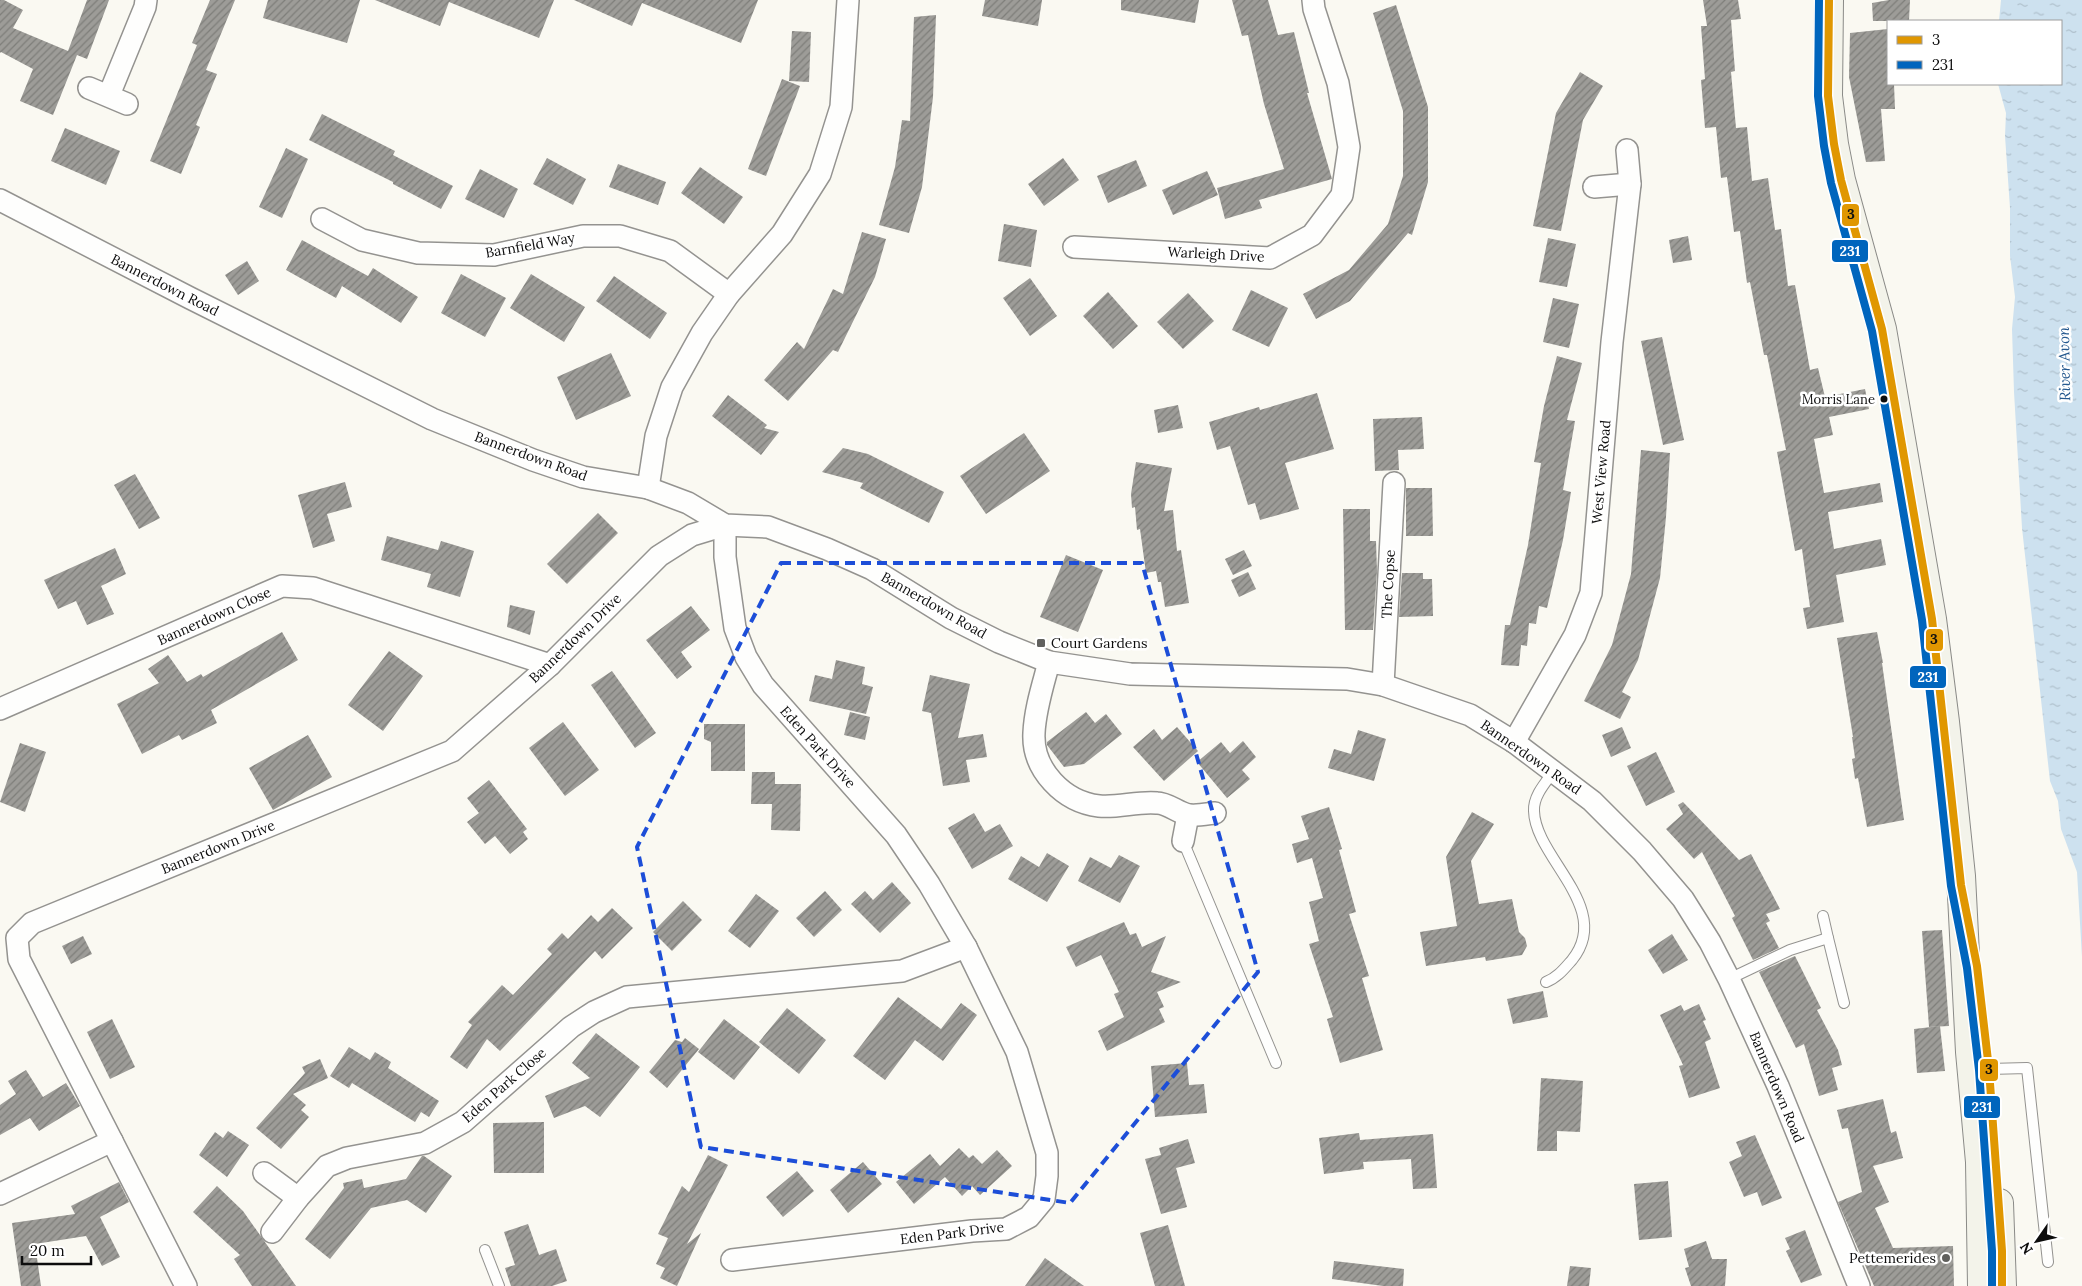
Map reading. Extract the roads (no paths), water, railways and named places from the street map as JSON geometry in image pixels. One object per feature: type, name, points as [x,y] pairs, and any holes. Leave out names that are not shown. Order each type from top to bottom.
[{"type":"street","points":[[127,104],[99,92],[145,7],[146,0]]},
{"type":"street","points":[[648,488],[656,436],[672,387],[702,334],[729,294],[782,234],[820,174],[841,106],[848,0]]},
{"type":"street","name":"Warleigh Drive","points":[[1074,247],[1270,258],[1312,235],[1342,195],[1349,146],[1338,83],[1314,9],[1313,0]]},
{"type":"street","points":[[1829,0],[1828,96],[1834,144],[1841,180],[1882,329],[1932,619],[1961,885],[1970,1052],[1980,1162],[1982,1286]]},
{"type":"street","name":"West View Road","points":[[1514,742],[1575,635],[1591,593],[1612,342],[1630,184],[1627,150]]},
{"type":"street","points":[[1594,187],[1630,184]]},
{"type":"street","name":"Bannerdown Road","points":[[0,200],[432,419],[533,460],[583,477],[648,488],[688,503],[725,525],[768,527],[827,549],[872,570],[951,618],[999,642],[1049,662],[1130,674],[1346,679],[1383,685],[1470,715],[1514,742],[1592,801],[1642,851],[1683,899],[1710,942],[1729,979],[1778,1086],[1859,1286]]},
{"type":"street","name":"Barnfield Way","points":[[322,219],[362,240],[418,254],[494,254],[583,236],[620,236],[670,251],[729,294]]},
{"type":"street","name":"The Copse","points":[[1383,685],[1394,483]]},
{"type":"street","name":"Bannerdown Drive","points":[[186,1286],[19,959],[16,938],[32,923],[452,751],[550,665],[659,556],[692,535],[725,525]]},
{"type":"street","name":"Eden Park Drive","points":[[725,525],[725,557],[735,628],[746,657],[763,685],[896,835],[929,884],[966,947],[1017,1052],[1047,1153],[1044,1199],[1029,1217],[1006,1229],[972,1231],[732,1260]]},
{"type":"street","name":"Bannerdown Close","points":[[0,709],[282,586],[313,588],[550,665]]},
{"type":"street","points":[[1049,662],[1038,703],[1034,735],[1039,759],[1053,784],[1078,801],[1100,806],[1157,802],[1188,815],[1215,813]]},
{"type":"street","points":[[1183,841],[1188,815]]},
{"type":"street","points":[[1961,885],[1977,966],[1989,1069],[2002,1251],[2002,1286]]},
{"type":"street","name":"Eden Park Close","points":[[272,1232],[298,1198],[327,1166],[347,1158],[425,1143],[464,1122],[571,1027],[594,1012],[627,997],[902,972],[966,947]]},
{"type":"street","points":[[0,1194],[112,1141]]},
{"type":"street","points":[[264,1173],[298,1198]]},
{"type":"lane","points":[[1546,982],[1564,970],[1575,956],[1584,928],[1580,905],[1541,836],[1534,816],[1535,801],[1554,771]]},
{"type":"lane","points":[[1183,841],[1276,1063]]},
{"type":"lane","points":[[1823,916],[1844,1003]]},
{"type":"lane","points":[[1729,979],[1790,950],[1828,938]]},
{"type":"lane","points":[[1989,1069],[2027,1068],[2048,1262]]},
{"type":"lane","points":[[485,1250],[499,1286]]},
{"type":"water","name":"River Avon","points":[[2001,0],[2082,0],[2082,957],[2077,872],[2061,829],[2058,801],[2050,781],[2022,528],[2014,392],[2012,329],[2015,297],[2010,256],[2010,208],[2005,136],[2006,113],[1998,85],[2062,85],[2062,20],[1999,20]]},
{"type":"place","name":"Morris Lane","points":[[1884,399]]},
{"type":"place","name":"Court Gardens","points":[[1041,643]]},
{"type":"place","name":"Pettemerides","points":[[1946,1258]]}]
